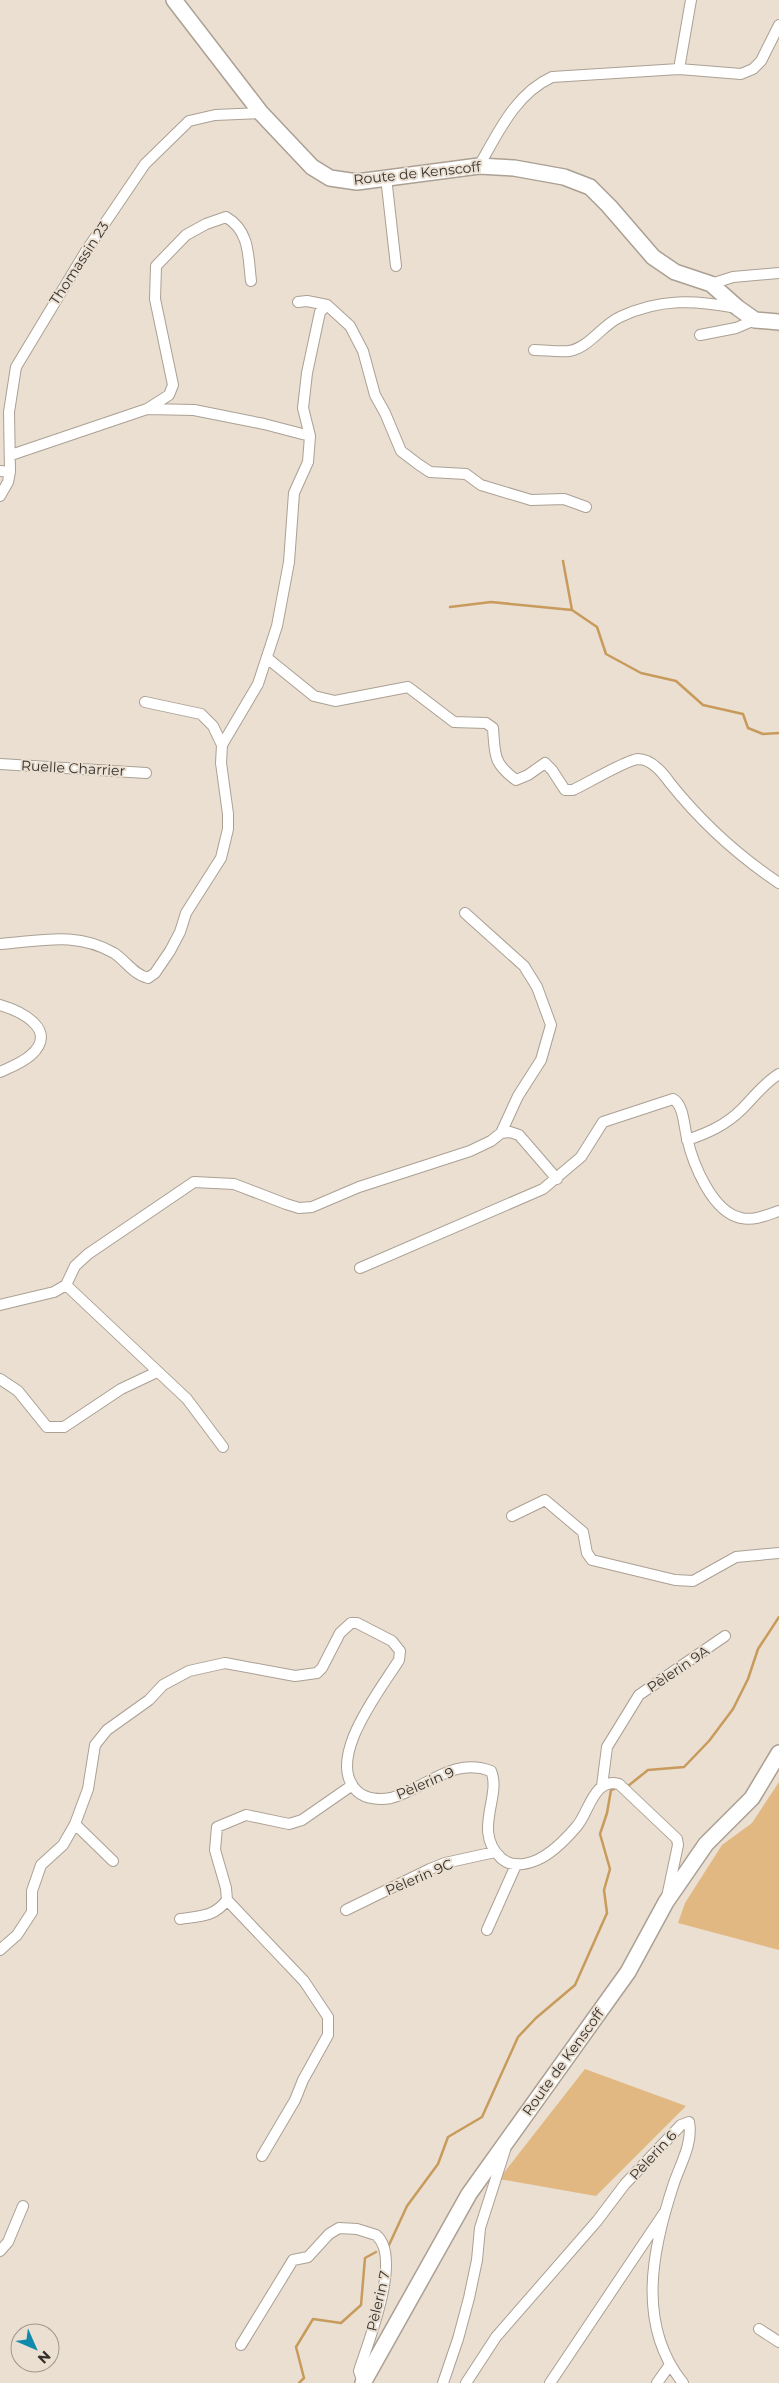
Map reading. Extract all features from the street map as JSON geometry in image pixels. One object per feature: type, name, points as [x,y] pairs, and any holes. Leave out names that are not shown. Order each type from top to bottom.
[{"type":"main road","name":"Route de Kenscoff","points":[[174,0],[261,113],[312,167],[330,178],[357,182],[479,166],[514,168],[564,177],[590,188],[609,206],[653,257],[675,272],[711,284],[755,320]]},
{"type":"main road","points":[[755,320],[779,322]]},
{"type":"main road","name":"Route de Kenscoff","points":[[363,2383],[469,2194],[628,1972],[666,1902],[706,1844],[752,1798],[779,1754]]},
{"type":"street","points":[[679,69],[691,0]]},
{"type":"street","points":[[479,166],[518,103],[540,82],[564,75],[679,69],[740,74],[753,69],[761,60],[779,24]]},
{"type":"street","name":"Thomassin 23","points":[[0,496],[8,482],[5,472],[11,455],[9,412],[16,367],[86,251],[145,164],[189,122],[215,115],[261,113]]},
{"type":"street","points":[[386,177],[396,266]]},
{"type":"street","points":[[11,455],[147,410],[169,395],[173,385],[155,299],[156,266],[186,235],[206,224],[226,217],[238,224],[247,243],[251,281]]},
{"type":"street","points":[[711,284],[733,277],[779,273]]},
{"type":"street","points":[[298,302],[307,301],[327,306],[350,326],[363,351],[375,395],[401,451],[418,464],[430,472],[466,474],[480,485],[531,500],[564,499],[586,507]]},
{"type":"street","points":[[534,350],[570,351],[585,343],[619,318],[654,305],[682,301],[704,302],[738,308]]},
{"type":"street","points":[[0,944],[72,938],[114,953],[140,975],[148,978],[161,966],[180,932],[186,914],[215,869],[225,845],[228,814],[221,763],[222,744],[258,684],[277,626],[289,562],[294,493],[308,462],[310,436],[303,408],[307,373],[320,312],[327,306]]},
{"type":"street","points":[[700,335],[736,328],[755,320]]},
{"type":"street","points":[[147,410],[194,410],[264,424],[310,436]]},
{"type":"street","points":[[0,482],[5,472]]},
{"type":"street","points":[[267,658],[314,696],[322,699],[334,701],[408,687],[454,722],[486,723],[493,728],[495,754],[501,769],[516,780],[528,775],[544,763],[552,770],[565,790],[573,790],[633,760],[645,760],[653,764],[666,776],[708,828],[746,861],[779,883]]},
{"type":"street","points":[[145,702],[201,714],[213,726],[222,744]]},
{"type":"street","name":"Ruelle Charrier","points":[[0,764],[146,773]]},
{"type":"street","points":[[0,1305],[54,1292],[66,1285],[76,1266],[88,1254],[194,1182],[234,1184],[299,1208],[312,1207],[367,1184],[470,1151],[491,1142],[501,1133],[518,1096],[541,1060],[551,1025],[538,987],[524,966],[465,913]]},
{"type":"street","points":[[0,1005],[27,1016],[36,1024],[41,1034],[39,1043],[33,1053],[22,1062],[0,1072]]},
{"type":"street","points":[[687,1140],[715,1130],[741,1110],[770,1079],[779,1074]]},
{"type":"street","points":[[360,1268],[525,1198],[557,1179],[581,1157],[603,1122],[673,1099],[680,1105],[687,1140],[699,1174],[715,1200],[731,1213],[741,1218],[755,1219],[779,1211]]},
{"type":"street","points":[[501,1133],[519,1135],[557,1179]]},
{"type":"street","points":[[66,1285],[187,1399],[223,1447]]},
{"type":"street","points":[[0,1379],[18,1391],[47,1427],[64,1427],[121,1389],[157,1372]]},
{"type":"street","points":[[512,1516],[545,1500],[582,1532],[587,1553],[592,1560],[598,1563],[675,1580],[693,1581],[736,1557],[779,1553]]},
{"type":"street","points":[[0,1950],[17,1935],[32,1912],[32,1891],[41,1864],[63,1845],[75,1824],[88,1789],[95,1745],[107,1730],[149,1700],[162,1685],[189,1671],[225,1663],[265,1672],[295,1676],[317,1673],[322,1668],[340,1633],[351,1623],[357,1623],[398,1646],[400,1651],[399,1660],[354,1733],[349,1750],[347,1772],[351,1786],[302,1820],[289,1824],[246,1815],[217,1827],[215,1850],[226,1888],[227,1900],[304,1981],[328,2017],[328,2035],[303,2080],[295,2100],[262,2156]]},
{"type":"street","name":"Pèlerin 9A","points":[[602,1786],[607,1746],[640,1695],[725,1636]]},
{"type":"street","name":"Pèlerin 9","points":[[351,1786],[361,1795],[376,1799],[391,1798],[452,1769],[482,1768],[491,1771],[494,1778],[488,1823],[489,1837],[495,1852]]},
{"type":"street","points":[[495,1852],[505,1861],[516,1865],[539,1859],[559,1845],[579,1825],[596,1792],[602,1786],[612,1782],[619,1784],[676,1839],[678,1845],[666,1902]]},
{"type":"street","points":[[75,1824],[113,1861]]},
{"type":"street","name":"Pèlerin 9C","points":[[346,1910],[438,1866],[495,1852]]},
{"type":"street","points":[[487,1930],[516,1865]]},
{"type":"street","points":[[180,1919],[219,1911],[227,1900]]},
{"type":"street","name":"Pèlerin 6","points":[[466,2383],[496,2337],[597,2221],[625,2184],[681,2125],[689,2122],[691,2134],[668,2206],[655,2256],[651,2292],[657,2330],[670,2366],[683,2383]]},
{"type":"street","points":[[443,2383],[469,2298],[477,2260],[480,2228],[509,2138]]},
{"type":"street","points":[[0,2251],[8,2242],[23,2206]]},
{"type":"street","points":[[550,2383],[668,2206]]},
{"type":"street","name":"Pèlerin 7","points":[[240,2345],[272,2297],[292,2260],[308,2257],[329,2234],[339,2228],[356,2229],[376,2235],[385,2255],[387,2273],[359,2371],[363,2383]]},
{"type":"street","points":[[759,2329],[779,2342]]},
{"type":"street","points":[[657,2383],[670,2366]]},
{"type":"shaded area","points":[[779,1782],[779,1950],[678,1923],[685,1903],[722,1845],[752,1823]]},
{"type":"shaded area","points":[[585,2069],[686,2106],[596,2196],[499,2179]]},
{"type":"waterway","points":[[563,561],[572,610],[597,627],[606,654],[641,673],[676,681],[703,705],[743,714],[748,728],[763,734],[779,733]]},
{"type":"waterway","points":[[450,607],[491,602],[572,610]]},
{"type":"waterway","points":[[628,1786],[648,1770],[684,1767],[709,1741],[733,1709],[748,1679],[758,1649],[779,1617]]},
{"type":"waterway","points":[[389,2245],[407,2206],[438,2164],[448,2137],[482,2117],[518,2037],[536,2018],[575,1985],[607,1913],[604,1890],[610,1869],[600,1834],[607,1813],[611,1790],[614,1789]]},
{"type":"waterway","points":[[299,2383],[304,2378],[296,2347],[313,2319],[341,2323],[361,2305],[365,2258],[376,2252]]}]
